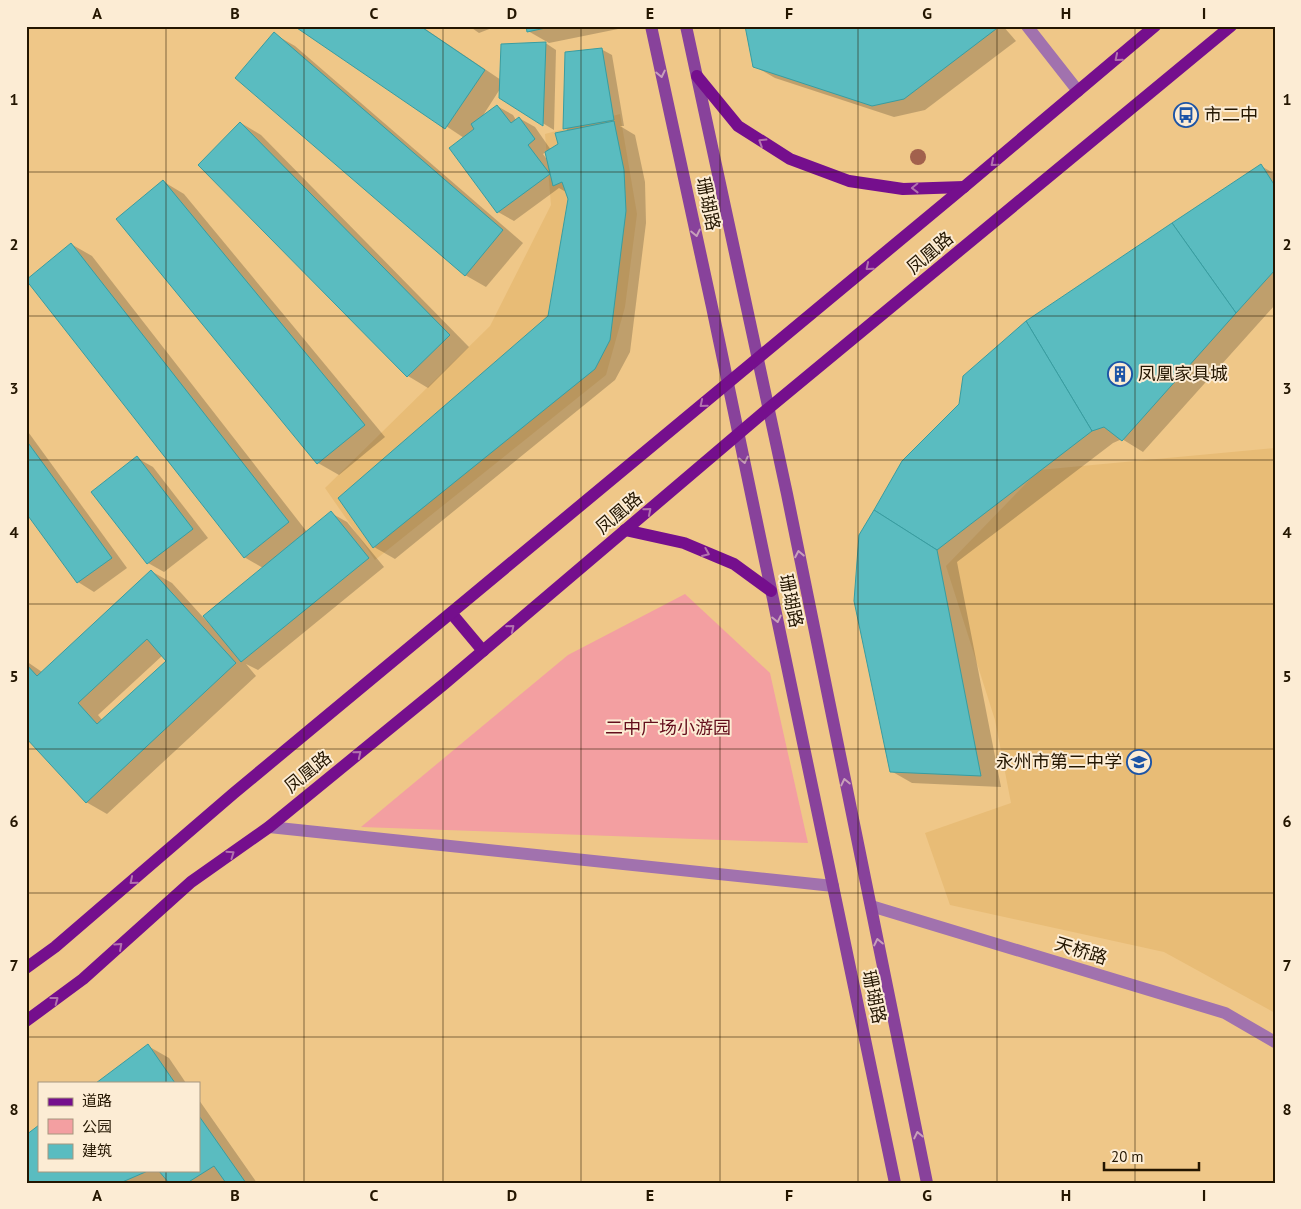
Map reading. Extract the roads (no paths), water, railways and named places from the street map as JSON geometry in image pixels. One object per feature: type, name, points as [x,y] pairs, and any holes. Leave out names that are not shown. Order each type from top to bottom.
[{"type":"main road","name":"珊瑚路","points":[[651,26],[728,383],[895,1183]]},
{"type":"main road","name":"珊瑚路","points":[[686,26],[769,408],[927,1183]]},
{"type":"main road","name":"凤凰路","points":[[26,968],[54,947],[170,850],[234,793],[452,614],[1155,26]]},
{"type":"main road","name":"凤凰路","points":[[26,1021],[83,979],[191,882],[269,827],[483,651],[769,408],[1231,26]]},
{"type":"main road","points":[[697,76],[738,126],[790,159],[849,181],[903,189],[964,187]]},
{"type":"main road","points":[[625,530],[684,543],[734,564],[771,591]]},
{"type":"main road","points":[[452,614],[483,651]]},
{"type":"street","points":[[1027,26],[1078,91]]},
{"type":"street","points":[[269,827],[833,886]]},
{"type":"street","name":"天桥路","points":[[871,906],[1225,1013],[1275,1042]]},
{"type":"place","name":"市二中","points":[[1186,115]]},
{"type":"place","name":"凤凰家具城","points":[[1120,374]]},
{"type":"place","name":"永州市第二中学","points":[[1139,762]]},
{"type":"park label","name":"二中广场小游园","points":[[668,728]]}]
